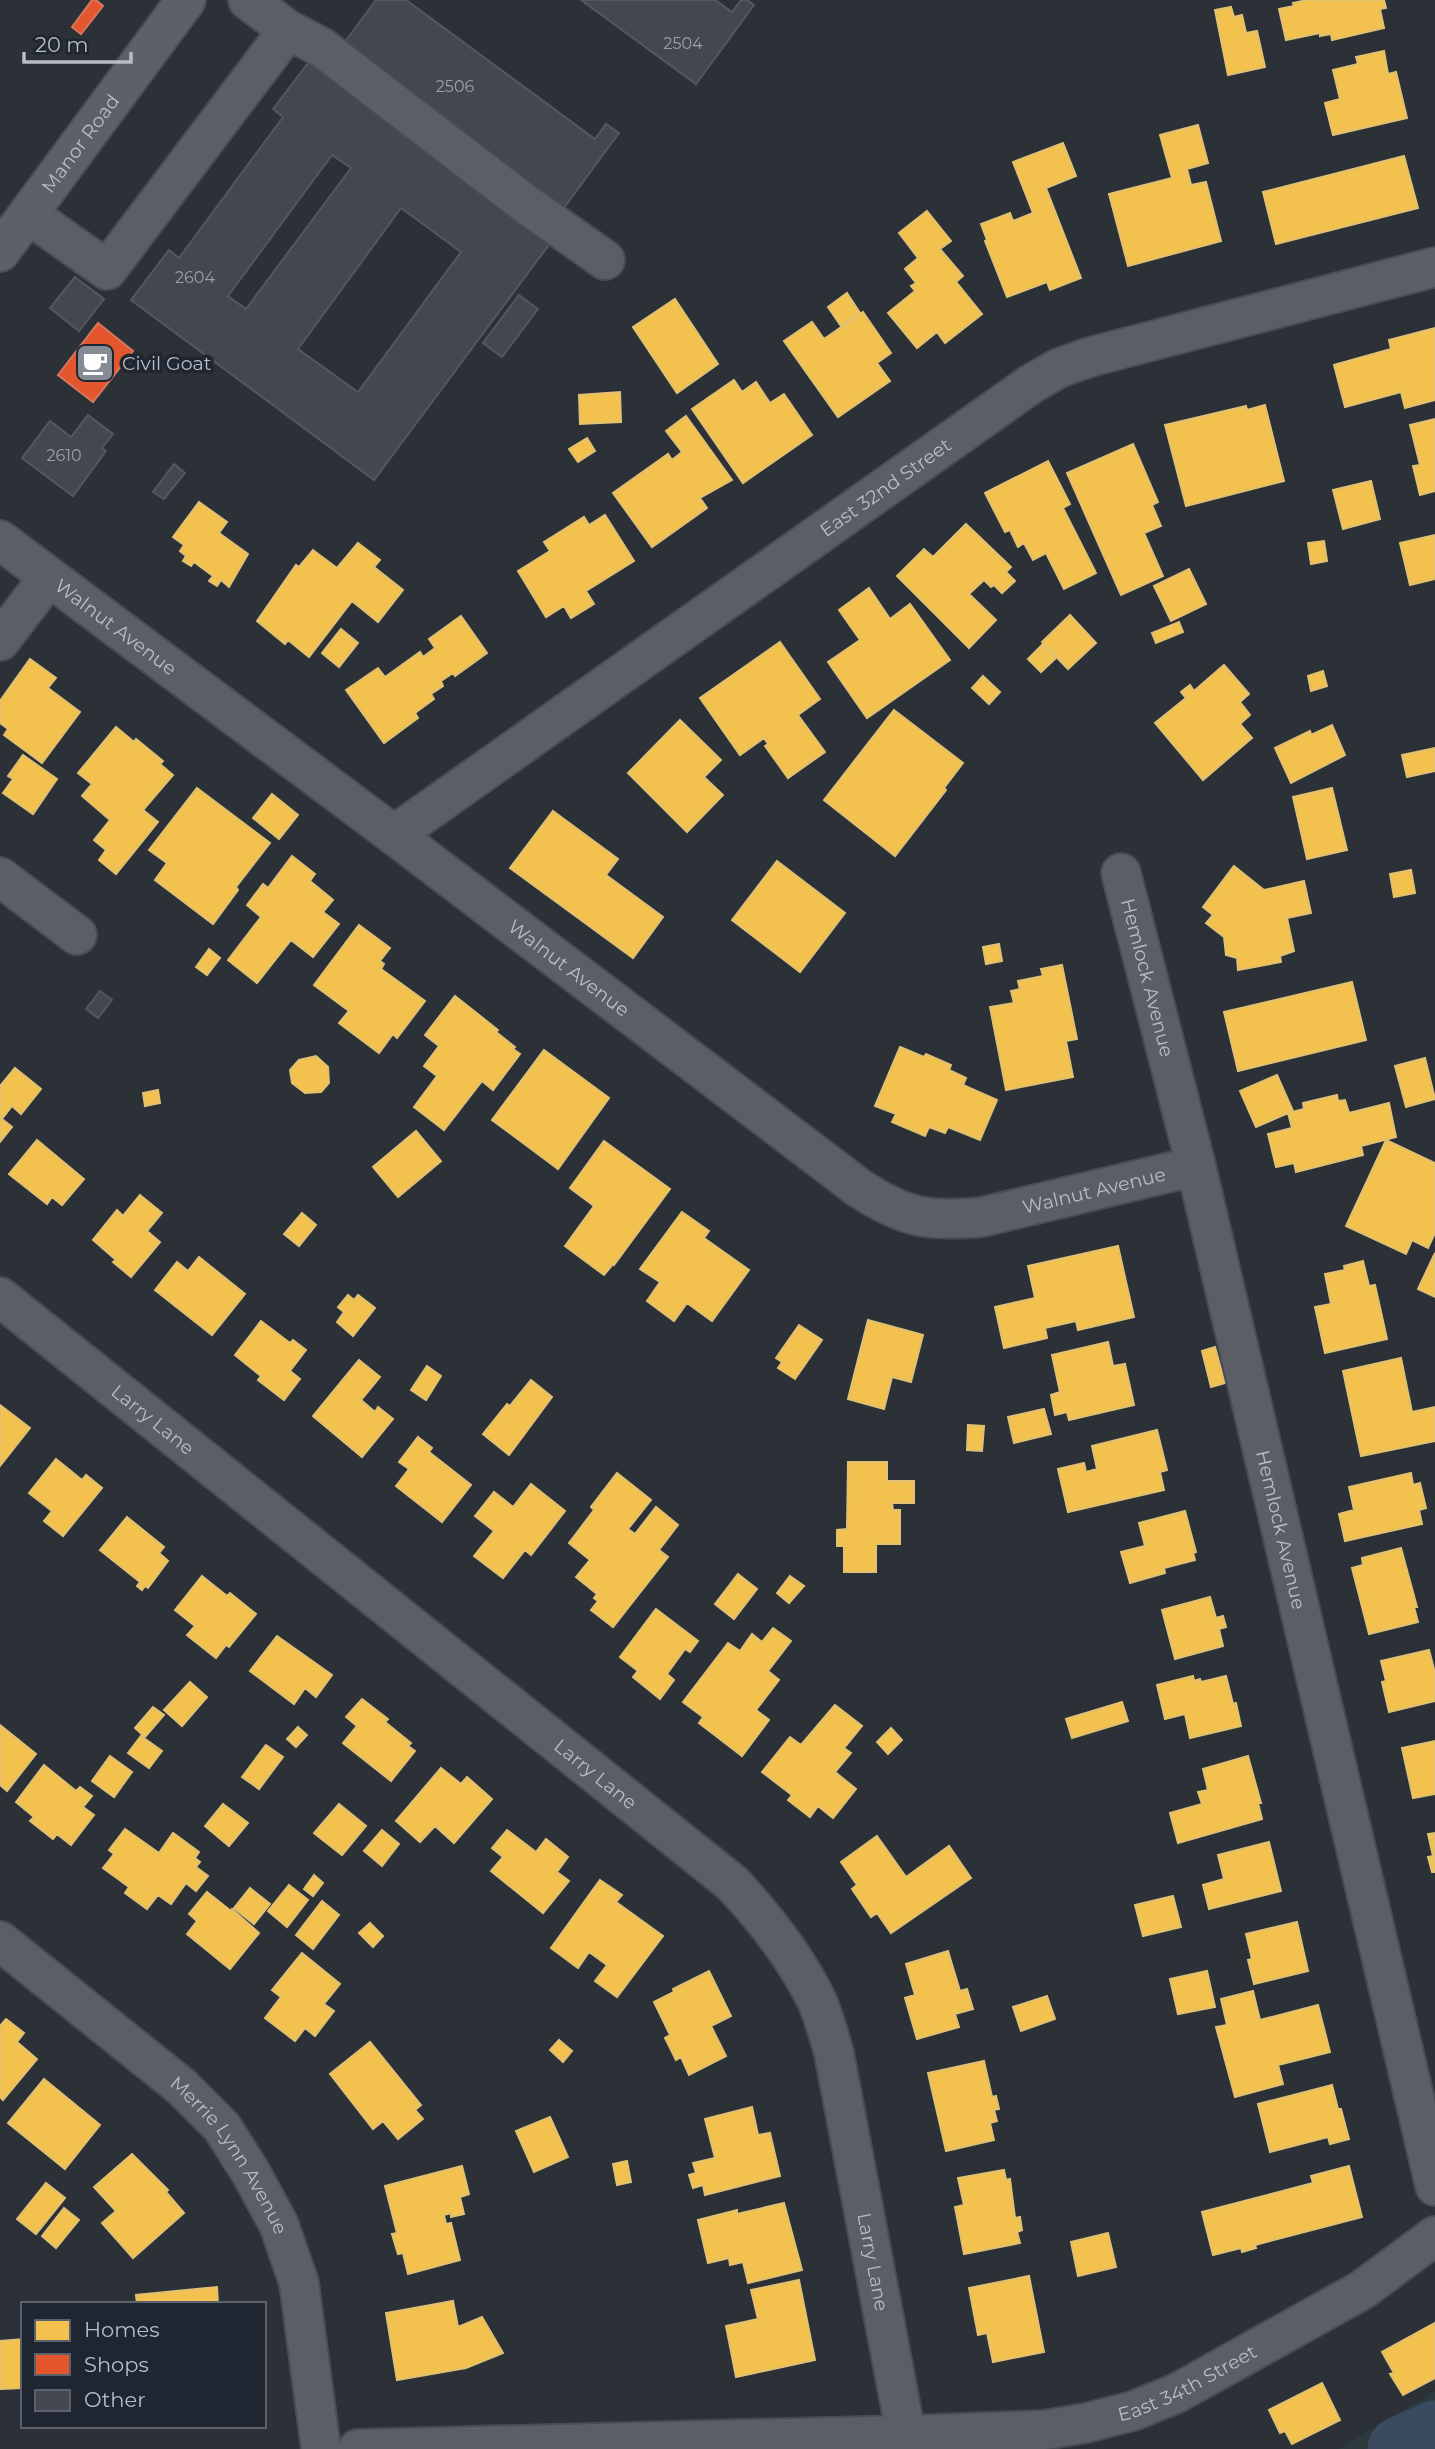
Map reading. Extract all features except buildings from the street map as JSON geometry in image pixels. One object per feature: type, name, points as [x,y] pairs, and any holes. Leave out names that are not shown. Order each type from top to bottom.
[{"type":"main road","name":"Manor Road","points":[[0,252],[186,0]]},
{"type":"street","points":[[248,0],[288,30],[321,47],[523,202],[606,260]]},
{"type":"street","points":[[28,214],[107,270],[288,30]]},
{"type":"street","name":"East 32nd Street","points":[[394,835],[1031,384],[1059,368],[1090,357],[1435,267]]},
{"type":"street","name":"Walnut Avenue","points":[[0,540],[886,1206],[918,1217],[950,1220],[982,1217],[1196,1166]]},
{"type":"street","points":[[0,641],[49,577]]},
{"type":"street","name":"Hemlock Avenue","points":[[1121,873],[1196,1166],[1435,2186]]},
{"type":"street","points":[[0,877],[77,935]]},
{"type":"street","name":"Larry Lane","points":[[0,1297],[732,1883],[766,1919],[794,1960],[818,2003],[834,2053],[906,2435]]},
{"type":"street","name":"Merrie Lynn Avenue","points":[[0,1941],[182,2087],[222,2127],[279,2225],[299,2283],[321,2449]]},
{"type":"street","name":"East 34th Street","points":[[358,2449],[906,2435],[1044,2430],[1086,2423],[1133,2411],[1177,2393],[1362,2290],[1435,2236]]},
{"type":"shaded area","points":[[1435,2391],[1435,2449],[1338,2449]]},
{"type":"waterway","points":[[1400,2449],[1435,2433]]},
{"type":"place","name":"Civil Goat","points":[[95,363]]}]
